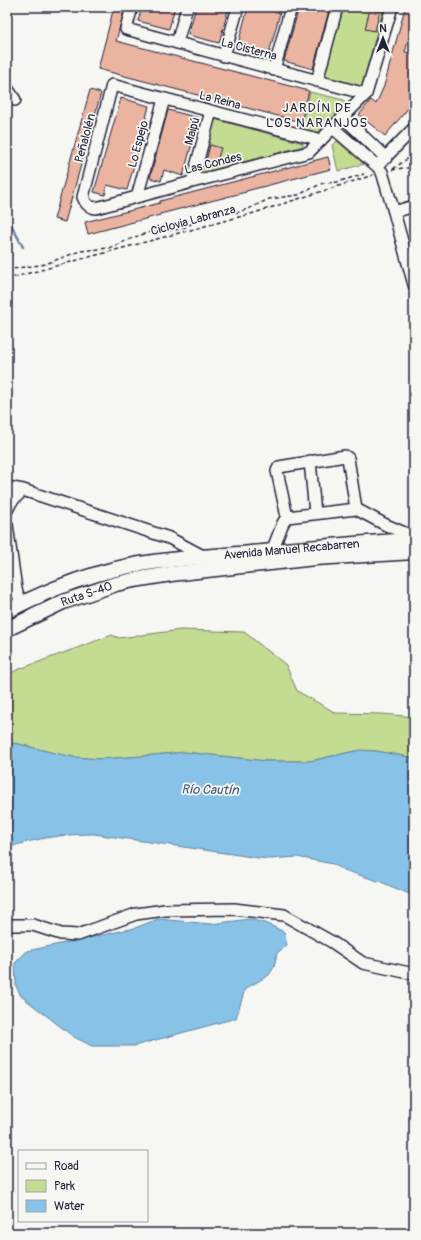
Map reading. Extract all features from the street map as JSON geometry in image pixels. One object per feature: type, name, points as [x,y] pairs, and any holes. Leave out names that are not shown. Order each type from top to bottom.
[{"type":"main road","name":"Avenida Manuel Recabarren","points":[[170,560],[414,539]]},
{"type":"main road","name":"Avenida Manuel Recabarren","points":[[171,574],[315,558],[414,552]]},
{"type":"main road","name":"Ruta S-40","points":[[7,611],[59,587],[98,574],[145,563],[170,560]]},
{"type":"main road","name":"Ruta S-40","points":[[7,628],[63,602],[116,584],[171,574]]},
{"type":"main road","points":[[21,604],[29,618]]},
{"type":"street","name":"La Cisterna","points":[[132,7],[126,29],[366,94]]},
{"type":"street","points":[[177,43],[187,7]]},
{"type":"street","points":[[224,56],[238,7]]},
{"type":"street","points":[[274,70],[291,7]]},
{"type":"street","points":[[317,81],[337,7]]},
{"type":"street","points":[[366,94],[392,7]]},
{"type":"street","name":"La Reina","points":[[112,85],[321,140]]},
{"type":"street","name":"Peñalolén","points":[[83,197],[112,85]]},
{"type":"street","points":[[7,88],[15,100]]},
{"type":"street","name":"Las Condes","points":[[83,197],[86,204],[90,208],[96,208],[309,152],[366,94]]},
{"type":"street","name":"Lo Espejo","points":[[137,197],[164,99]]},
{"type":"street","name":"Maipú","points":[[192,182],[211,111]]},
{"type":"street","points":[[344,118],[386,158]]},
{"type":"street","points":[[333,128],[379,169],[394,212],[414,285]]},
{"type":"street","points":[[379,169],[386,158],[414,128]]},
{"type":"street","points":[[394,212],[414,206]]},
{"type":"street","points":[[272,551],[283,523],[287,517],[277,471],[279,467],[346,456],[348,458],[356,509]]},
{"type":"street","points":[[310,461],[315,513]]},
{"type":"street","points":[[7,487],[23,490],[169,538],[205,557]]},
{"type":"street","points":[[7,510],[11,502],[23,490]]},
{"type":"street","points":[[287,517],[356,509],[414,539]]},
{"type":"street","points":[[7,525],[10,564],[21,604]]},
{"type":"street","points":[[169,538],[173,550],[170,560]]},
{"type":"street","points":[[7,925],[33,925],[61,934],[78,935],[136,914],[165,910],[234,910],[284,915],[332,942],[363,963],[414,974]]},
{"type":"path","points":[[413,154],[391,170],[414,168]]},
{"type":"path","points":[[413,154],[409,160],[410,164],[414,168]]},
{"type":"path","name":"Ciclovia Labranza","points":[[7,279],[254,213],[379,169]]},
{"type":"path","points":[[7,271],[16,268],[45,264],[83,250],[109,248],[146,233],[179,229],[212,215],[239,212],[270,199],[298,195],[323,183],[337,182],[364,174]]},
{"type":"green space","points":[[344,7],[384,7],[361,89],[323,79]]},
{"type":"green space","points":[[310,92],[344,100],[345,103],[319,132],[300,129]]},
{"type":"green space","points":[[214,119],[303,143],[303,146],[199,175]]},
{"type":"green space","points":[[337,141],[364,164],[338,171],[332,145]]},
{"type":"green space","points":[[181,630],[244,632],[286,665],[297,691],[336,713],[383,714],[414,717],[414,758],[376,751],[350,752],[310,761],[266,761],[184,752],[99,759],[74,757],[19,744],[7,743],[7,675],[112,635],[119,638]]},
{"type":"water","name":"Río Cautín","points":[[7,743],[19,744],[74,757],[99,759],[184,752],[266,761],[310,761],[360,750],[376,751],[414,758],[414,896],[381,882],[344,870],[333,864],[297,857],[269,859],[259,858],[94,834],[50,837],[7,848]]},
{"type":"water","points":[[158,919],[211,924],[250,919],[268,924],[284,932],[287,945],[277,953],[274,967],[269,975],[245,989],[236,1018],[134,1046],[92,1046],[74,1037],[21,996],[16,986],[15,963],[27,951],[135,928]]},
{"type":"building","points":[[114,7],[125,7],[116,41],[309,91],[301,122],[98,69]]},
{"type":"building","points":[[142,7],[175,7],[169,29],[138,21]]},
{"type":"building","points":[[196,7],[229,7],[219,43],[188,35]]},
{"type":"building","points":[[248,7],[274,7],[281,9],[268,57],[237,48]]},
{"type":"building","points":[[299,7],[330,7],[313,69],[284,61]]},
{"type":"building","points":[[405,8],[414,10],[414,20],[405,52],[414,54],[414,95],[406,111],[385,136],[359,115],[371,100],[376,104],[384,86]]},
{"type":"building","points":[[370,9],[380,11],[375,31],[365,29]]},
{"type":"building","points":[[90,90],[101,93],[65,222],[54,219]]},
{"type":"building","points":[[121,98],[149,106],[146,123],[127,190],[107,185],[105,195],[94,192]]},
{"type":"building","points":[[168,110],[199,118],[183,176],[164,170],[161,181],[150,178]]},
{"type":"building","points":[[210,145],[221,148],[215,167],[205,165]]},
{"type":"building","points":[[328,157],[331,169],[88,234],[85,222]]},
{"type":"waterway","points":[[7,217],[23,247]]},
{"type":"district","name":"JARDÍN DE LOS NARANJOS","points":[[317,114]]}]
